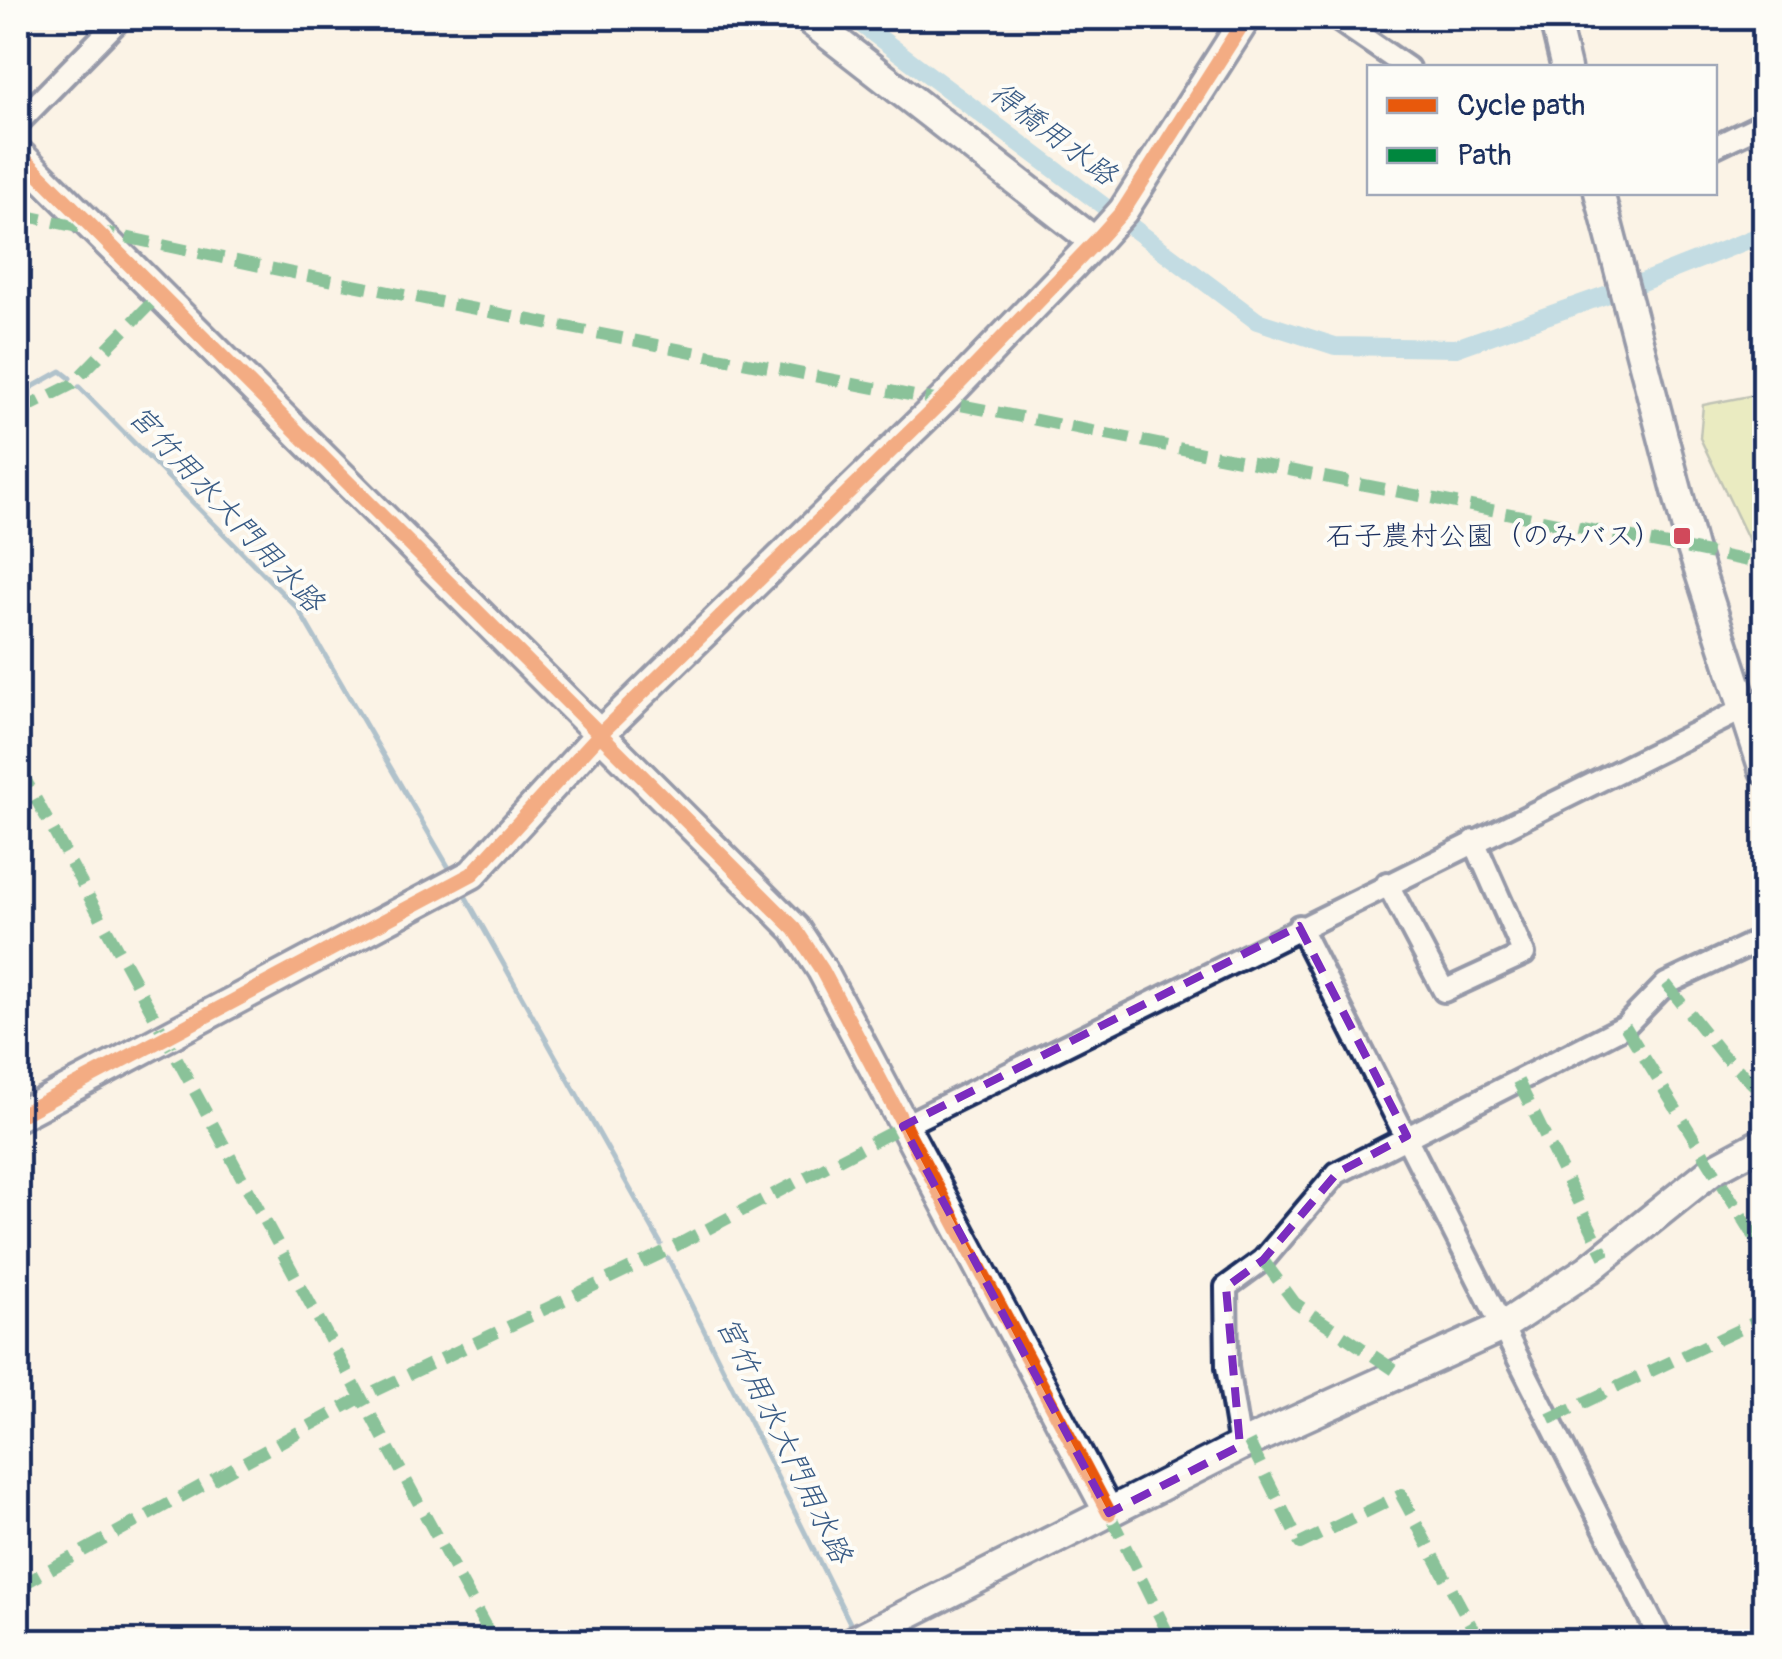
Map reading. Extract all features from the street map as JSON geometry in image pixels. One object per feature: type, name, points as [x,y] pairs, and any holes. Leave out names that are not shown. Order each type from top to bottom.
[{"type":"street","points":[[18,123],[121,18]]},
{"type":"street","points":[[807,18],[1109,227]]},
{"type":"street","points":[[18,1116],[472,874],[601,733],[944,399],[1109,227],[1246,18]]},
{"type":"street","points":[[1335,18],[1404,65]]},
{"type":"street","points":[[1554,18],[1565,65]]},
{"type":"street","points":[[1717,145],[1764,123]]},
{"type":"street","points":[[18,153],[795,928],[822,970],[1109,1512]]},
{"type":"street","points":[[1601,195],[1687,530],[1753,704],[1764,770]]},
{"type":"street","points":[[903,1126],[1299,926],[1753,704]]},
{"type":"street","points":[[1387,884],[1444,991],[1524,954],[1474,841]]},
{"type":"street","points":[[1299,926],[1662,1642]]},
{"type":"street","points":[[1240,1446],[1228,1367],[1226,1288],[1262,1260],[1337,1173],[1625,1026],[1666,984],[1764,938]]},
{"type":"street","points":[[863,1635],[1240,1446],[1500,1328],[1588,1269],[1712,1170],[1764,1142]]},
{"type":"highlighted area","points":[[1299,926],[1407,1136],[1337,1173],[1263,1260],[1226,1287],[1240,1446],[1109,1513],[903,1126]]},
{"type":"green space","points":[[1764,393],[1764,555],[1755,553],[1700,438],[1703,405]]},
{"type":"waterway","name":"得橋用水路","points":[[853,18],[1257,321],[1335,346],[1456,348],[1617,291]]},
{"type":"waterway","name":"得橋用水路","points":[[1637,284],[1764,234]]},
{"type":"waterway","name":"宮竹用水大門用水路","points":[[18,395],[61,371],[70,378]]},
{"type":"waterway","name":"宮竹用水大門用水路","points":[[79,387],[298,609],[452,873]]},
{"type":"waterway","name":"宮竹用水大門用水路","points":[[463,892],[661,1244]]},
{"type":"waterway","name":"宮竹用水大門用水路","points":[[668,1258],[854,1631]]},
{"type":"marked path","points":[[18,214],[288,272],[1764,564]]},
{"type":"marked path","points":[[18,412],[71,385],[161,293]]},
{"type":"marked path","points":[[18,766],[494,1642]]},
{"type":"marked path","points":[[1666,984],[1722,1054],[1764,1095]]},
{"type":"marked path","points":[[1625,1026],[1754,1236],[1764,1231]]},
{"type":"marked path","points":[[1518,1081],[1605,1257]]},
{"type":"marked path","points":[[18,1587],[362,1397],[660,1254],[903,1126]]},
{"type":"marked path","points":[[1263,1260],[1295,1303],[1399,1373]]},
{"type":"marked path","points":[[1549,1419],[1764,1318]]},
{"type":"marked path","points":[[1249,1442],[1300,1544],[1401,1495],[1480,1642]]},
{"type":"marked path","points":[[1109,1513],[1172,1642]]},
{"type":"marked path","points":[[1734,1642],[1764,1626]]},
{"type":"cycle path","points":[[18,1116],[472,874],[601,733],[944,399],[1095,242],[1123,211],[1246,18]]},
{"type":"cycle path","points":[[18,153],[795,929],[822,970],[1109,1513]]},
{"type":"place","name":"石子農村公園（のみバス）","points":[[1682,536]]}]
